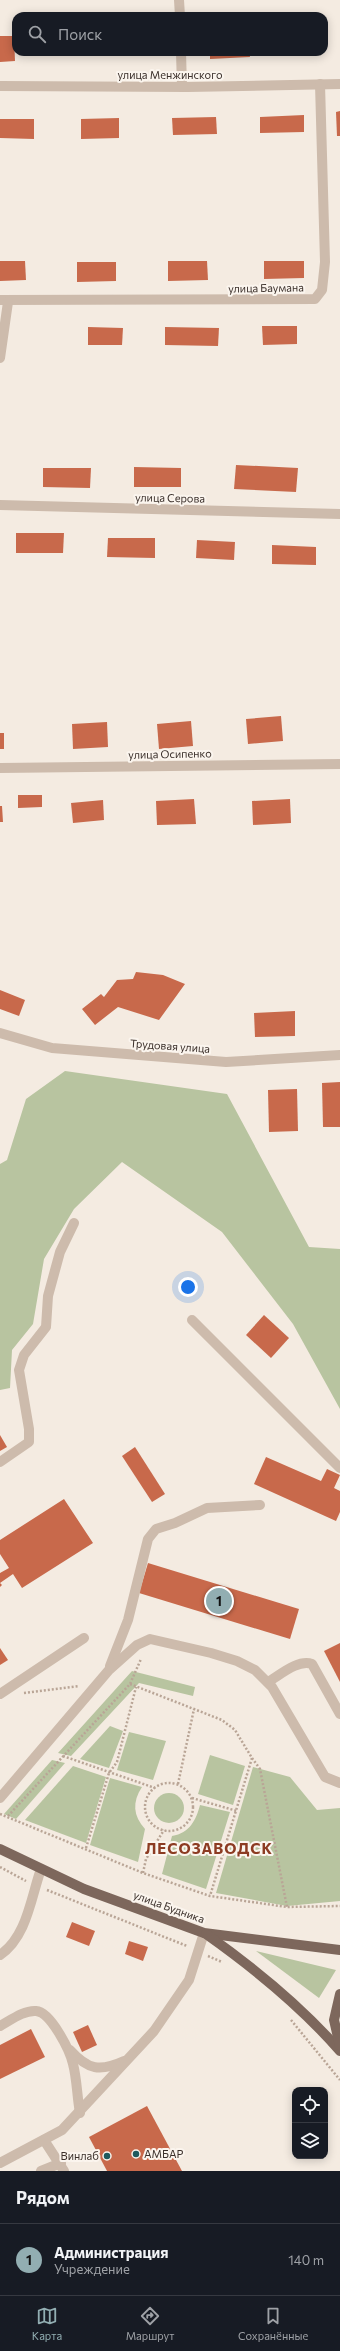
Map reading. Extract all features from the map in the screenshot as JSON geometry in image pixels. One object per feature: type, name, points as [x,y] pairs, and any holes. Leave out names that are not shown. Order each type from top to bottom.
[{"type":"main road","name":"улица Будника","points":[[0,1849],[84,1889],[204,1933],[340,1950]]},
{"type":"main road","points":[[204,1933],[245,1962],[279,1991],[322,2030],[340,2051]]},
{"type":"main road","points":[[340,1994],[334,2020],[340,2046]]},
{"type":"street","points":[[179,0],[180,12]]},
{"type":"street","points":[[181,56],[182,87]]},
{"type":"street","name":"улица Баумана","points":[[4,301],[314,299],[322,290],[325,262],[320,84]]},
{"type":"street","name":"улица Менжинского","points":[[0,86],[182,87],[340,84]]},
{"type":"street","points":[[0,358],[4,301]]},
{"type":"street","name":"улица Серова","points":[[0,505],[340,514]]},
{"type":"street","name":"улица Осипенко","points":[[0,768],[340,764]]},
{"type":"street","name":"Трудовая улица","points":[[0,1033],[52,1048],[226,1062],[340,1055]]},
{"type":"street","points":[[0,1462],[29,1442],[29,1429],[19,1370],[24,1355],[46,1327],[48,1296],[58,1259],[74,1223]]},
{"type":"street","points":[[192,1320],[340,1468]]},
{"type":"street","points":[[108,1670],[128,1620],[148,1539],[156,1529],[175,1523],[207,1508],[260,1505]]},
{"type":"street","points":[[0,1694],[84,1638]]},
{"type":"street","points":[[0,1798],[108,1670],[137,1645],[150,1639],[211,1653],[237,1661],[255,1670],[268,1682],[325,1777],[340,1784]]},
{"type":"street","points":[[268,1682],[293,1667],[306,1662],[312,1664],[340,1714]]},
{"type":"street","points":[[0,1955],[15,1942],[27,1914],[41,1869]]},
{"type":"street","points":[[0,2162],[62,2130],[80,2113],[154,2032],[189,1980],[204,1933]]},
{"type":"street","points":[[0,2026],[28,2011],[38,2011],[48,2019],[66,2044],[86,2065],[95,2068],[111,2067],[128,2060]]},
{"type":"street","points":[[66,2044],[73,2065],[80,2113]]},
{"type":"street","points":[[41,2171],[62,2167],[44,2140]]},
{"type":"path","points":[[8,1816],[130,1684],[150,1639]]},
{"type":"path","points":[[22,1694],[98,1683]]},
{"type":"path","points":[[130,1684],[222,1720],[235,1730],[260,1769],[287,1907]]},
{"type":"path","points":[[86,1848],[109,1773],[117,1762],[136,1687]]},
{"type":"path","points":[[178,1784],[194,1709]]},
{"type":"path","points":[[63,1756],[154,1788]]},
{"type":"path","points":[[210,1896],[252,1758]]},
{"type":"path","points":[[162,1784],[178,1784],[185,1789],[192,1798],[193,1811],[190,1819],[179,1829],[164,1830],[151,1823],[145,1809],[149,1794],[154,1788],[162,1784]]},
{"type":"path","points":[[192,1798],[237,1810]]},
{"type":"path","points":[[0,1814],[86,1848],[143,1873],[210,1896],[287,1907],[340,1906]]},
{"type":"path","points":[[143,1873],[146,1859],[164,1830]]},
{"type":"path","points":[[0,1867],[35,1885],[198,1950],[226,1964]]},
{"type":"path","points":[[286,2014],[340,2080]]},
{"type":"green space","points":[[65,1071],[227,1094],[309,1247],[340,1249],[340,1409],[293,1324],[222,1232],[122,1162],[74,1209],[44,1259],[33,1324],[12,1350],[10,1388],[0,1390],[0,1164],[7,1160],[26,1099]]},
{"type":"green space","points":[[132,1671],[195,1687],[193,1696],[139,1683],[71,1756],[58,1753]]},
{"type":"green space","points":[[110,1726],[123,1731],[109,1768],[80,1759]]},
{"type":"green space","points":[[129,1732],[166,1741],[153,1780],[117,1770]]},
{"type":"green space","points":[[210,1755],[245,1766],[233,1805],[198,1794]]},
{"type":"green space","points":[[52,1760],[65,1763],[16,1819],[4,1814]]},
{"type":"green space","points":[[73,1766],[106,1777],[86,1843],[25,1820]]},
{"type":"green space","points":[[253,1767],[290,1777],[317,1810],[340,1808],[340,1901],[287,1906],[216,1893]]},
{"type":"green space","points":[[110,1778],[142,1787],[135,1803],[136,1814],[145,1829],[138,1862],[90,1845]]},
{"type":"green space","points":[[169,1793],[180,1797],[184,1808],[180,1819],[169,1823],[158,1819],[154,1808],[158,1797]]},
{"type":"green space","points":[[200,1805],[230,1812],[206,1889],[162,1874],[172,1836],[188,1829],[194,1821]]},
{"type":"green space","points":[[256,1951],[336,1970],[319,1998]]},
{"type":"building","points":[[0,36],[12,36],[12,56],[15,56],[15,61],[0,62]]},
{"type":"building","points":[[210,56],[250,57],[210,59]]},
{"type":"building","points":[[340,111],[340,136],[337,136],[336,112]]},
{"type":"building","points":[[304,115],[304,132],[260,133],[260,117]]},
{"type":"building","points":[[216,117],[217,134],[173,135],[172,118]]},
{"type":"building","points":[[119,118],[119,138],[81,139],[81,119]]},
{"type":"building","points":[[0,119],[34,119],[34,139],[0,138]]},
{"type":"building","points":[[0,261],[25,261],[26,280],[0,281]]},
{"type":"building","points":[[168,261],[207,261],[208,280],[168,281]]},
{"type":"building","points":[[264,261],[304,261],[304,278],[264,279]]},
{"type":"building","points":[[77,262],[116,262],[116,281],[77,282]]},
{"type":"building","points":[[262,326],[297,326],[297,344],[263,345]]},
{"type":"building","points":[[88,327],[123,328],[122,345],[88,345]]},
{"type":"building","points":[[165,327],[219,328],[218,346],[165,345]]},
{"type":"building","points":[[236,465],[298,468],[296,492],[234,489]]},
{"type":"building","points":[[134,467],[181,468],[181,487],[134,487]]},
{"type":"building","points":[[43,468],[91,468],[90,488],[43,487]]},
{"type":"building","points":[[16,533],[64,533],[63,553],[16,553]]},
{"type":"building","points":[[108,538],[155,538],[155,558],[107,557]]},
{"type":"building","points":[[197,540],[235,542],[234,560],[196,558]]},
{"type":"building","points":[[272,545],[316,547],[316,565],[272,564]]},
{"type":"building","points":[[281,716],[283,741],[248,744],[246,719]]},
{"type":"building","points":[[191,721],[193,746],[159,749],[157,724]]},
{"type":"building","points":[[107,722],[108,747],[73,749],[72,724]]},
{"type":"building","points":[[0,733],[4,733],[4,749],[0,749]]},
{"type":"building","points":[[18,795],[42,795],[42,807],[18,808]]},
{"type":"building","points":[[194,799],[196,824],[157,825],[156,801]]},
{"type":"building","points":[[290,799],[291,823],[253,825],[252,801]]},
{"type":"building","points":[[103,800],[104,820],[73,823],[71,803]]},
{"type":"building","points":[[0,806],[2,806],[3,822],[0,822]]},
{"type":"building","points":[[136,972],[163,975],[185,984],[159,1020],[118,1007],[95,1025],[82,1009],[101,994],[104,997],[117,980],[133,979]]},
{"type":"building","points":[[0,990],[25,1000],[19,1016],[0,1009]]},
{"type":"building","points":[[295,1011],[295,1036],[255,1037],[254,1013]]},
{"type":"building","points":[[340,1082],[340,1127],[323,1127],[322,1083]]},
{"type":"building","points":[[297,1089],[298,1131],[269,1132],[268,1090]]},
{"type":"building","points":[[264,1315],[289,1338],[271,1358],[246,1335]]},
{"type":"building","points":[[0,1435],[7,1447],[0,1451]]},
{"type":"building","points":[[135,1447],[165,1494],[152,1502],[122,1456]]},
{"type":"building","points":[[266,1457],[321,1481],[327,1469],[340,1475],[334,1488],[340,1491],[340,1512],[336,1521],[254,1484]]},
{"type":"building","points":[[64,1499],[93,1543],[22,1588],[13,1574],[0,1583],[0,1573],[9,1568],[0,1554],[0,1540]]},
{"type":"building","points":[[148,1563],[299,1609],[290,1639],[139,1593]]},
{"type":"building","points":[[340,1643],[340,1682],[324,1651]]},
{"type":"building","points":[[0,1648],[8,1660],[0,1665]]},
{"type":"building","points":[[72,1922],[95,1931],[89,1946],[66,1937]]},
{"type":"building","points":[[129,1941],[148,1947],[143,1961],[125,1954]]},
{"type":"building","points":[[88,2025],[97,2045],[82,2052],[73,2032]]},
{"type":"building","points":[[31,2029],[45,2057],[0,2079],[0,2045]]},
{"type":"building","name":"АМБАР","points":[[147,2106],[182,2171],[107,2171],[89,2137]]},
{"type":"place","name":"Администрация","points":[[219,1601]]},
{"type":"place","name":"АМБАР","points":[[136,2154]]},
{"type":"place","name":"Винлаб","points":[[107,2156]]},
{"type":"district","name":"ЛЕСОЗАВОДСК","points":[[209,1849]]}]
